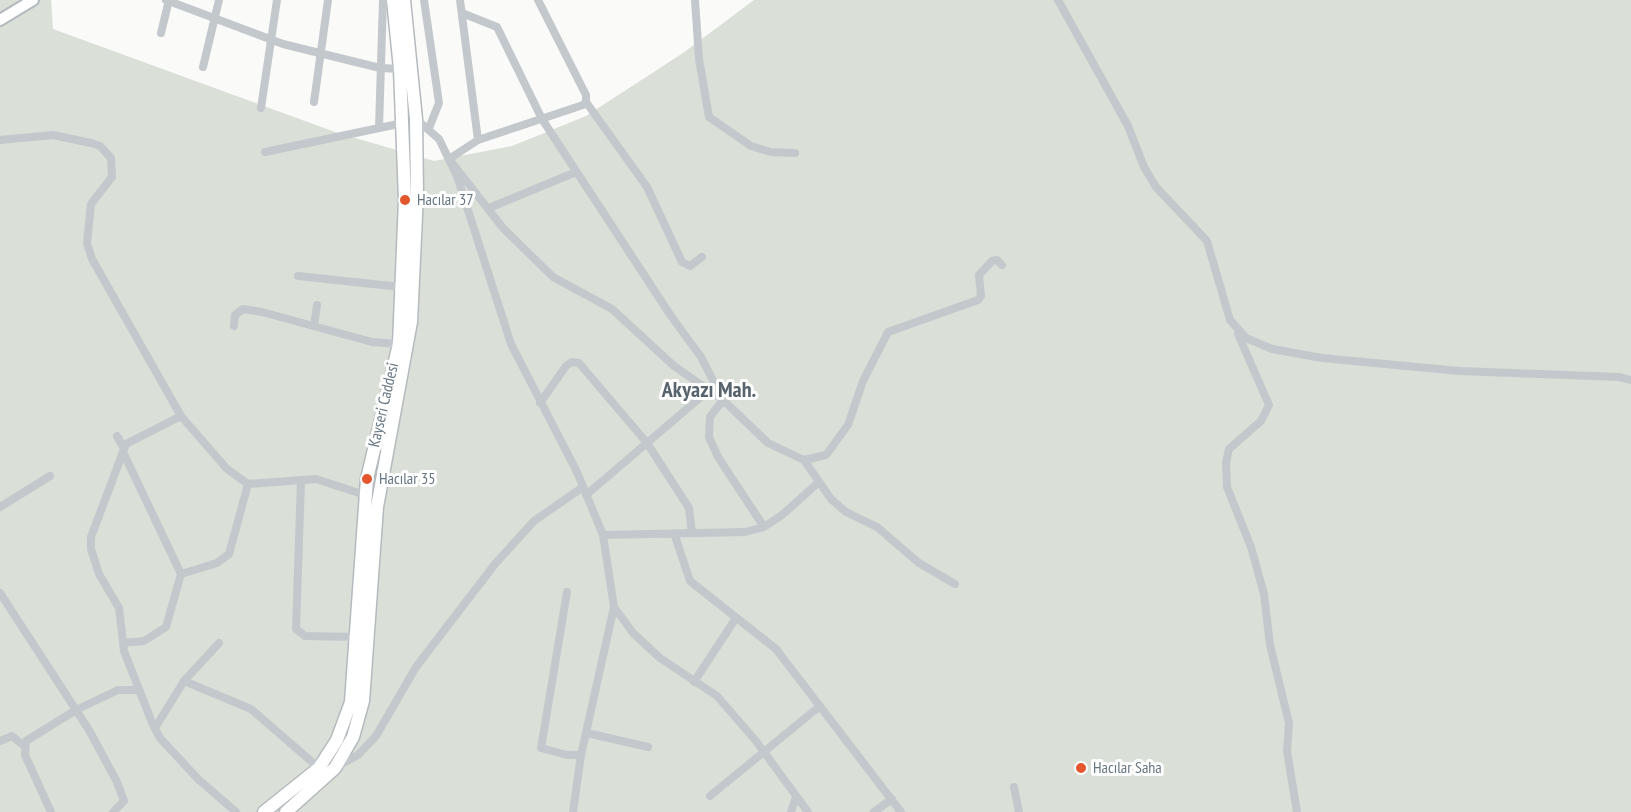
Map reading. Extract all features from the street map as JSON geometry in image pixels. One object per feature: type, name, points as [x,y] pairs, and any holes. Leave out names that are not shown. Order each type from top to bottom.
[{"type":"main road","name":"Kayseri Caddesi","points":[[264,812],[319,768],[337,740],[348,712],[354,678],[365,495],[399,344],[405,200],[400,69],[393,0]]},
{"type":"main road","name":"Kayseri Caddesi","points":[[286,812],[335,768],[353,737],[363,701],[377,507],[411,322],[417,194],[416,119],[404,0]]},
{"type":"street","points":[[0,20],[33,0]]},
{"type":"street","points":[[161,33],[168,0],[320,54],[380,68],[400,69]]},
{"type":"street","points":[[203,67],[219,0]]},
{"type":"street","points":[[261,108],[277,0]]},
{"type":"street","points":[[314,102],[328,0]]},
{"type":"street","points":[[379,128],[383,0]]},
{"type":"street","points":[[424,0],[439,102],[429,128]]},
{"type":"street","points":[[460,0],[478,140]]},
{"type":"street","points":[[538,0],[586,95],[586,102],[647,187],[682,262],[690,266],[702,257]]},
{"type":"street","points":[[695,0],[699,59],[710,117],[751,146],[771,152],[795,153]]},
{"type":"street","points":[[1058,0],[1128,126],[1150,177],[1207,240],[1218,272],[1226,308],[1269,405],[1261,421],[1228,449],[1226,456],[1227,488],[1251,547],[1264,594],[1270,645],[1289,723],[1287,751],[1297,812]]},
{"type":"street","points":[[462,13],[497,27],[542,119],[701,357],[723,400]]},
{"type":"street","points":[[449,159],[478,140],[583,105],[586,102]]},
{"type":"street","points":[[416,119],[439,139],[449,159],[479,237],[512,344],[603,535],[614,607],[581,755],[573,812]]},
{"type":"street","points":[[265,152],[403,123]]},
{"type":"street","points":[[0,140],[53,135],[100,146],[111,158],[112,177],[91,204],[87,243],[92,259],[181,416],[227,469],[248,484],[316,480],[365,495]]},
{"type":"street","points":[[449,159],[503,228],[553,277],[612,309],[674,366],[723,400],[768,443],[804,460],[831,499],[846,512],[877,527],[919,563],[955,584]]},
{"type":"street","points":[[489,208],[576,172]]},
{"type":"street","points":[[804,460],[826,455],[848,425],[863,381],[891,329],[978,300],[981,296],[979,275],[992,261],[997,260],[1002,265]]},
{"type":"street","points":[[298,276],[401,287]]},
{"type":"street","points":[[314,326],[317,305]]},
{"type":"street","points":[[234,326],[235,315],[243,309],[372,342],[399,344]]},
{"type":"street","points":[[1236,330],[1246,338],[1272,349],[1322,358],[1459,371],[1619,377],[1631,380]]},
{"type":"street","points":[[540,403],[566,366],[579,363],[647,443],[689,508],[692,533]]},
{"type":"street","points":[[335,768],[358,755],[376,736],[416,667],[495,564],[534,520],[584,491],[647,443],[709,390]]},
{"type":"street","points":[[723,400],[710,417],[709,437],[718,457],[764,527]]},
{"type":"street","points":[[181,416],[126,444],[91,537],[91,549],[99,574],[119,608],[123,643],[137,690],[154,728],[160,738],[198,779],[236,812]]},
{"type":"street","points":[[117,436],[181,574],[166,627],[144,641],[123,643]]},
{"type":"street","points":[[0,507],[50,476]]},
{"type":"street","points":[[301,481],[296,629],[305,636],[357,637]]},
{"type":"street","points":[[603,535],[746,532],[764,527],[782,515],[819,482]]},
{"type":"street","points":[[181,574],[217,563],[229,554],[248,484]]},
{"type":"street","points":[[674,534],[690,581],[776,650],[902,812]]},
{"type":"street","points":[[567,592],[540,748],[567,756],[581,755]]},
{"type":"street","points":[[0,593],[76,710],[117,782],[124,801],[113,812]]},
{"type":"street","points":[[614,607],[633,633],[660,658],[717,696],[764,752],[808,812]]},
{"type":"street","points":[[694,682],[736,618]]},
{"type":"street","points":[[154,728],[184,681],[219,643]]},
{"type":"street","points":[[184,681],[251,709],[319,768]]},
{"type":"street","points":[[51,812],[25,755],[24,746],[30,738],[76,710],[118,690],[137,690]]},
{"type":"street","points":[[710,796],[820,706]]},
{"type":"street","points":[[587,734],[648,747]]},
{"type":"street","points":[[0,741],[12,736],[24,746]]},
{"type":"street","points":[[1014,787],[1019,812]]},
{"type":"street","points":[[791,812],[796,797]]},
{"type":"street","points":[[874,812],[892,799]]},
{"type":"shaded area","points":[[0,0],[51,0],[53,29],[335,132],[434,161],[512,146],[586,116],[683,53],[754,0],[1631,0],[1631,812],[0,812]]},
{"type":"place","name":"Hacılar 37","points":[[405,200]]},
{"type":"place","name":"Hacılar 35","points":[[367,479]]},
{"type":"place","name":"Hacılar Saha","points":[[1081,768]]},
{"type":"district","name":"Akyazı Mah.","points":[[709,391]]}]
